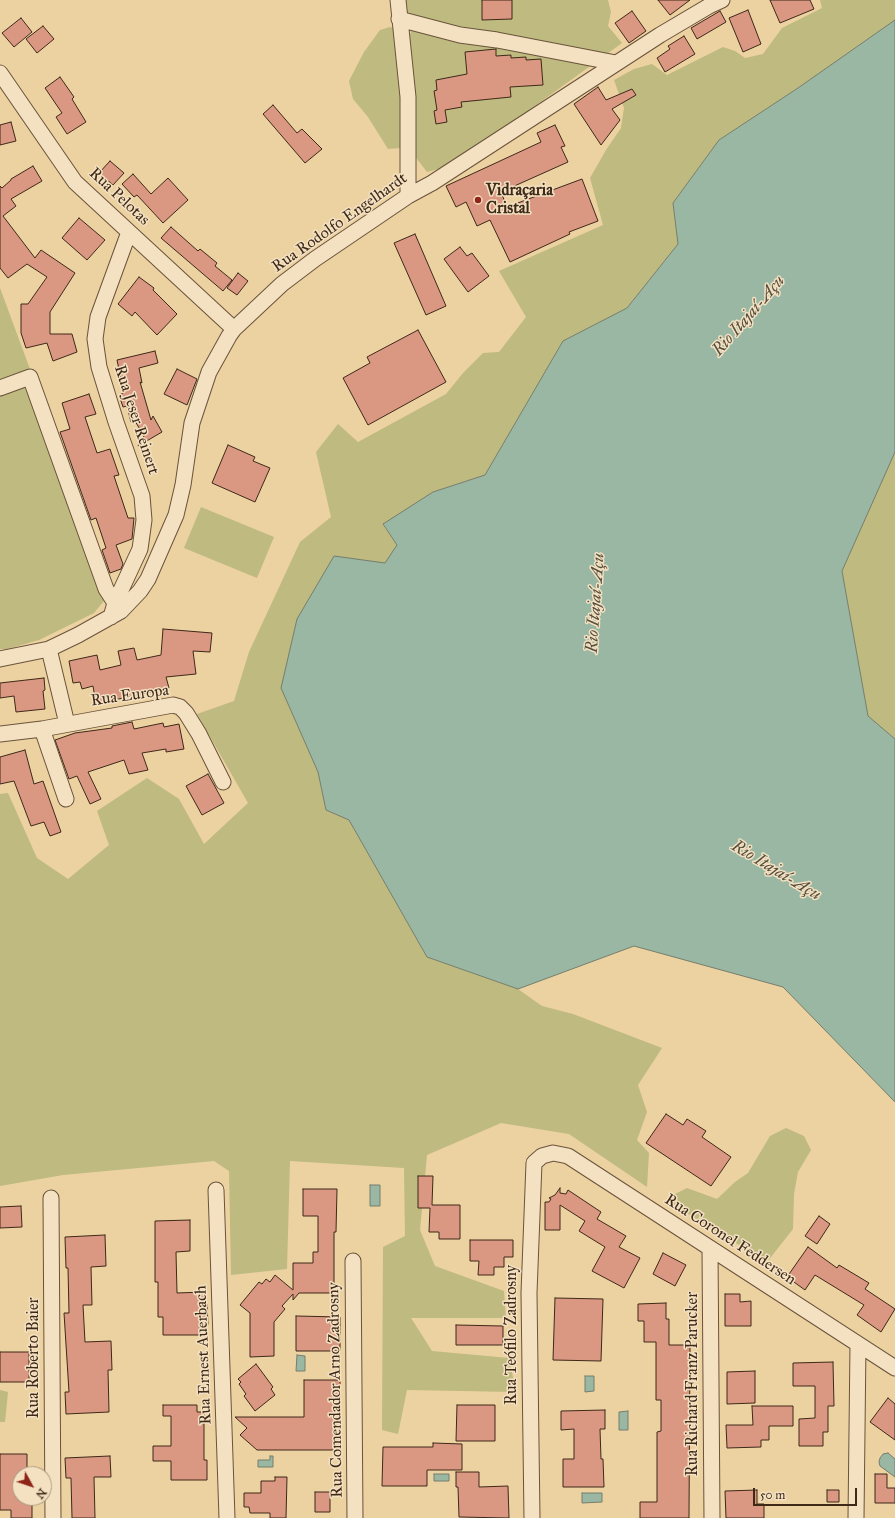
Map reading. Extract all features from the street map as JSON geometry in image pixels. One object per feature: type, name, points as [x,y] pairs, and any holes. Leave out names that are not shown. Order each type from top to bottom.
[{"type":"street","points":[[398,0],[408,97],[408,196]]},
{"type":"street","name":"Rua Rodolfo Engelhardt","points":[[0,659],[49,649],[78,635],[113,610],[121,611],[140,591],[148,579],[176,515],[183,485],[192,423],[209,372],[234,329],[282,284],[309,263],[408,196],[432,183],[616,63],[709,6],[722,0]]},
{"type":"street","points":[[400,19],[460,35],[497,40],[616,63]]},
{"type":"street","name":"Rua Pelotas","points":[[0,73],[75,182],[234,329]]},
{"type":"street","name":"Rua Jeser Reinert","points":[[113,610],[140,549],[144,520],[142,496],[116,422],[99,367],[95,339],[98,317],[129,232]]},
{"type":"street","points":[[0,388],[30,378],[113,610]]},
{"type":"street","points":[[49,649],[67,724]]},
{"type":"street","name":"Rua Europa","points":[[0,734],[42,729],[173,705],[186,713],[199,734],[223,782]]},
{"type":"street","points":[[42,729],[66,799]]},
{"type":"street","name":"Rua Coronel Feddersen","points":[[542,1156],[553,1153],[568,1156],[710,1250],[895,1368]]},
{"type":"street","name":"Rua Teófilo Zadrosny","points":[[532,1518],[529,1285],[534,1163],[542,1156]]},
{"type":"street","name":"Rua Ernest Auerbach","points":[[216,1190],[227,1518]]},
{"type":"street","name":"Rua Roberto Baier","points":[[51,1198],[53,1518]]},
{"type":"street","name":"Rua Richard Franz Parucker","points":[[710,1250],[712,1518]]},
{"type":"street","name":"Rua Comendador Arno Zadrosny","points":[[353,1261],[356,1518]]},
{"type":"street","points":[[856,1518],[858,1344]]},
{"type":"shaded area","points":[[405,0],[608,0],[611,12],[608,26],[622,43],[488,140],[442,168],[427,172],[414,155],[412,147],[388,149],[368,117],[353,99],[349,81],[364,52],[380,30],[390,27],[411,34]]},
{"type":"shaded area","points":[[820,0],[895,0],[895,20],[798,88],[719,140],[673,203],[678,244],[627,308],[563,341],[485,475],[433,492],[383,525],[397,545],[385,564],[281,688],[318,772],[326,810],[349,820],[427,957],[518,989],[542,1006],[573,1014],[662,1048],[638,1085],[647,1112],[637,1140],[649,1153],[647,1187],[569,1134],[501,1123],[427,1155],[420,1230],[435,1266],[504,1291],[506,1318],[411,1318],[432,1351],[509,1358],[516,1392],[407,1390],[398,1434],[382,1430],[383,1247],[405,1236],[404,1168],[290,1161],[287,1269],[231,1275],[229,1171],[214,1161],[63,1175],[0,1186],[0,794],[8,793],[37,858],[68,879],[109,845],[97,811],[147,778],[179,799],[204,844],[248,803],[197,714],[234,701],[249,652],[300,542],[331,517],[316,452],[338,424],[358,442],[446,394],[463,373],[483,353],[499,352],[526,317],[499,271],[603,225],[590,178],[621,128],[624,108],[614,80],[634,69],[652,64],[667,75],[723,47],[735,51],[745,58],[763,54],[782,28],[822,8]]},
{"type":"shaded area","points":[[0,288],[112,591],[94,613],[39,640],[7,649],[0,649]]},
{"type":"shaded area","points":[[895,452],[895,739],[868,716],[842,571]]},
{"type":"shaded area","points":[[201,507],[274,537],[257,578],[184,548]]},
{"type":"shaded area","points":[[786,1128],[804,1136],[811,1150],[798,1172],[794,1194],[793,1229],[767,1262],[672,1204],[675,1194],[687,1188],[717,1199],[735,1182],[748,1173],[770,1136]]},
{"type":"shaded area","points":[[0,1390],[8,1392],[5,1422],[0,1422]]},
{"type":"water","name":"Rio Itajaí-Açu","points":[[895,20],[895,452],[842,571],[868,716],[895,739],[895,1102],[783,987],[634,946],[518,989],[427,957],[349,820],[326,810],[318,772],[281,688],[297,619],[334,556],[385,563],[397,545],[383,524],[433,492],[485,475],[563,341],[627,308],[678,244],[673,203],[719,140],[798,88]]},
{"type":"water","points":[[370,1185],[380,1185],[380,1206],[370,1206]]},
{"type":"water","points":[[297,1355],[305,1356],[305,1371],[296,1371]]},
{"type":"water","points":[[585,1376],[594,1376],[594,1391],[585,1392]]},
{"type":"water","points":[[628,1411],[628,1430],[619,1430],[619,1412]]},
{"type":"water","points":[[888,1453],[895,1459],[895,1477],[880,1466],[880,1458],[883,1454]]},
{"type":"water","points":[[270,1456],[273,1456],[273,1467],[258,1467],[258,1460],[270,1460]]},
{"type":"water","points":[[434,1474],[449,1474],[449,1481],[434,1481]]},
{"type":"water","points":[[582,1493],[602,1493],[602,1502],[582,1503]]},
{"type":"building","points":[[482,0],[512,0],[512,19],[482,20]]},
{"type":"building","points":[[658,0],[690,0],[670,15]]},
{"type":"building","points":[[770,0],[810,0],[814,9],[780,23]]},
{"type":"building","points":[[748,10],[761,44],[743,52],[729,18]]},
{"type":"building","points":[[632,11],[646,31],[629,43],[615,23]]},
{"type":"building","points":[[720,11],[726,22],[697,39],[691,28]]},
{"type":"building","points":[[21,18],[32,32],[14,47],[2,33]]},
{"type":"building","points":[[43,26],[54,39],[37,53],[26,39]]},
{"type":"building","points":[[684,36],[695,54],[665,72],[657,58],[670,49],[668,46]]},
{"type":"building","points":[[496,49],[496,56],[511,55],[511,58],[526,57],[526,60],[541,59],[543,85],[510,87],[511,97],[461,102],[462,107],[445,110],[447,122],[436,124],[434,111],[437,110],[434,91],[437,90],[436,80],[467,74],[465,52]]},
{"type":"building","points":[[60,77],[74,97],[72,99],[86,122],[67,134],[56,117],[62,113],[45,88]]},
{"type":"building","points":[[598,87],[606,100],[632,89],[636,95],[612,109],[620,120],[601,145],[574,104]]},
{"type":"building","points":[[273,105],[297,133],[302,129],[322,149],[305,163],[263,114]]},
{"type":"building","points":[[11,122],[16,141],[0,145],[0,125]]},
{"type":"building","points":[[555,125],[565,146],[561,147],[568,162],[501,192],[507,207],[582,179],[598,221],[569,232],[570,234],[510,262],[490,220],[477,226],[466,202],[456,207],[446,186],[541,142],[537,133]]},
{"type":"building","points":[[110,161],[124,173],[113,185],[99,173]]},
{"type":"building","points":[[33,166],[42,181],[11,199],[16,206],[3,216],[35,258],[41,250],[75,273],[50,312],[50,334],[72,334],[77,352],[53,361],[47,343],[26,348],[21,333],[21,304],[28,304],[47,277],[27,264],[8,278],[0,268],[0,186],[2,188],[11,179]]},
{"type":"building","points":[[133,174],[151,194],[168,178],[188,200],[163,223],[137,195],[134,197],[122,184]]},
{"type":"building","points":[[79,218],[105,240],[87,260],[62,238]]},
{"type":"building","points":[[171,227],[198,251],[200,249],[217,263],[215,266],[232,280],[223,291],[161,238]]},
{"type":"building","points":[[415,234],[446,306],[426,315],[394,243]]},
{"type":"building","points":[[460,247],[467,256],[472,253],[489,276],[468,292],[444,259]]},
{"type":"building","points":[[238,273],[248,281],[237,295],[227,288]]},
{"type":"building","points":[[139,277],[154,288],[153,290],[177,314],[157,335],[135,312],[132,316],[118,304]]},
{"type":"building","points":[[418,330],[446,382],[368,425],[343,378],[370,363],[367,357]]},
{"type":"building","points":[[155,351],[158,363],[139,368],[142,383],[140,382],[151,420],[153,416],[162,432],[138,446],[144,436],[135,421],[131,422],[127,406],[123,407],[119,395],[124,393],[117,360]]},
{"type":"building","points":[[177,369],[197,379],[187,405],[164,394]]},
{"type":"building","points":[[89,394],[96,414],[85,417],[97,453],[110,449],[119,475],[114,476],[128,518],[134,518],[132,539],[116,545],[123,564],[121,569],[110,573],[102,550],[106,548],[96,518],[91,520],[60,432],[70,429],[62,403]]},
{"type":"building","points":[[228,445],[255,457],[253,461],[270,468],[255,502],[212,483]]},
{"type":"building","points":[[163,629],[212,633],[210,652],[193,651],[196,674],[166,677],[169,688],[96,704],[93,686],[82,689],[80,682],[73,683],[69,661],[97,655],[100,670],[121,665],[118,651],[134,648],[137,660],[161,655]]},
{"type":"building","points":[[44,678],[45,690],[43,691],[45,709],[16,712],[14,696],[0,698],[0,683]]},
{"type":"building","points":[[132,722],[134,729],[163,723],[164,727],[179,724],[184,749],[166,752],[166,749],[142,753],[148,770],[129,774],[124,760],[88,772],[101,799],[90,804],[77,776],[69,779],[55,740],[75,733],[112,728],[112,726]]},
{"type":"building","points":[[25,750],[34,784],[43,781],[61,832],[50,836],[44,822],[31,826],[14,781],[0,784],[0,757]]},
{"type":"building","points":[[208,774],[224,803],[202,815],[186,786]]},
{"type":"building","points":[[666,1114],[683,1125],[687,1119],[706,1131],[702,1137],[731,1157],[711,1186],[646,1143]]},
{"type":"building","points":[[418,1176],[433,1176],[432,1205],[460,1205],[460,1239],[439,1239],[439,1232],[429,1232],[430,1208],[418,1208]]},
{"type":"building","points":[[560,1188],[560,1193],[566,1194],[568,1190],[601,1212],[597,1219],[626,1236],[619,1247],[640,1258],[624,1288],[592,1271],[605,1247],[579,1231],[585,1221],[560,1205],[560,1230],[545,1230],[545,1202],[549,1202],[551,1199],[549,1198],[555,1195]]},
{"type":"building","points":[[303,1189],[337,1189],[336,1232],[334,1232],[334,1293],[299,1293],[293,1300],[293,1294],[282,1306],[285,1309],[274,1322],[274,1356],[250,1357],[250,1313],[240,1305],[259,1282],[262,1284],[266,1279],[270,1282],[275,1275],[293,1290],[293,1263],[313,1263],[313,1252],[318,1252],[318,1216],[303,1216]]},
{"type":"building","points":[[21,1206],[22,1227],[0,1228],[0,1207]]},
{"type":"building","points":[[819,1216],[830,1224],[817,1244],[805,1236]]},
{"type":"building","points":[[190,1220],[190,1251],[176,1252],[177,1293],[204,1292],[204,1304],[207,1304],[208,1325],[200,1325],[201,1335],[163,1335],[163,1317],[158,1317],[158,1282],[155,1282],[155,1221]]},
{"type":"building","points":[[105,1235],[106,1266],[91,1267],[92,1305],[83,1305],[85,1342],[111,1341],[112,1370],[108,1370],[109,1412],[66,1414],[65,1392],[69,1392],[64,1313],[69,1313],[68,1268],[66,1268],[65,1237]]},
{"type":"building","points":[[470,1240],[513,1240],[513,1257],[504,1257],[504,1267],[494,1267],[494,1275],[478,1275],[479,1261],[470,1261]]},
{"type":"building","points":[[808,1247],[837,1268],[839,1265],[869,1283],[865,1289],[895,1309],[881,1332],[857,1315],[864,1305],[815,1275],[805,1290],[787,1277]]},
{"type":"building","points":[[663,1253],[686,1265],[675,1286],[653,1274]]},
{"type":"building","points":[[725,1294],[740,1294],[740,1302],[751,1301],[751,1326],[725,1326]]},
{"type":"building","points":[[555,1298],[603,1299],[601,1361],[553,1360]]},
{"type":"building","points":[[666,1303],[666,1319],[669,1319],[669,1345],[690,1345],[689,1518],[640,1518],[640,1502],[657,1502],[657,1432],[661,1431],[661,1400],[656,1400],[656,1342],[644,1342],[644,1321],[638,1321],[638,1304]]},
{"type":"building","points":[[296,1316],[340,1317],[340,1351],[296,1351]]},
{"type":"building","points":[[456,1325],[503,1326],[503,1345],[456,1345]]},
{"type":"building","points":[[0,1352],[29,1352],[29,1382],[0,1382]]},
{"type":"building","points":[[833,1362],[834,1406],[828,1406],[828,1432],[823,1432],[823,1446],[799,1446],[799,1419],[815,1418],[815,1386],[793,1386],[793,1363]]},
{"type":"building","points":[[256,1364],[273,1387],[271,1389],[275,1395],[255,1411],[244,1396],[246,1394],[239,1384],[241,1382],[238,1379]]},
{"type":"building","points":[[755,1371],[755,1403],[727,1404],[727,1372]]},
{"type":"building","points":[[304,1380],[340,1380],[340,1450],[257,1450],[240,1435],[247,1428],[235,1417],[304,1417]]},
{"type":"building","points":[[888,1398],[895,1404],[895,1440],[870,1422]]},
{"type":"building","points":[[163,1405],[197,1405],[197,1412],[204,1412],[204,1460],[207,1460],[207,1480],[171,1480],[171,1461],[153,1461],[153,1446],[171,1446],[171,1416],[163,1416]]},
{"type":"building","points":[[457,1405],[495,1405],[495,1441],[456,1441]]},
{"type":"building","points":[[752,1406],[793,1406],[793,1426],[769,1426],[769,1440],[761,1440],[761,1447],[727,1448],[726,1425],[753,1425]]},
{"type":"building","points":[[605,1410],[605,1429],[600,1429],[604,1487],[563,1487],[563,1459],[574,1459],[574,1429],[561,1430],[561,1411]]},
{"type":"building","points":[[433,1443],[462,1444],[462,1470],[427,1470],[427,1486],[382,1486],[383,1447],[433,1447]]},
{"type":"building","points":[[0,1454],[27,1454],[27,1466],[12,1466],[12,1506],[32,1506],[32,1518],[11,1518],[11,1510],[0,1510]]},
{"type":"building","points":[[110,1456],[111,1477],[94,1477],[95,1518],[72,1518],[71,1478],[66,1478],[65,1458]]},
{"type":"building","points":[[456,1472],[479,1472],[479,1487],[508,1486],[509,1518],[459,1517]]},
{"type":"building","points":[[875,1474],[887,1474],[887,1488],[895,1488],[895,1503],[875,1503]]},
{"type":"building","points":[[275,1477],[287,1477],[286,1518],[270,1518],[270,1513],[250,1513],[249,1507],[244,1507],[244,1493],[261,1493],[261,1481],[275,1481]]},
{"type":"building","points":[[757,1490],[757,1504],[764,1504],[764,1518],[726,1518],[725,1491]]},
{"type":"building","points":[[827,1490],[839,1490],[839,1502],[827,1502]]},
{"type":"building","points":[[315,1492],[330,1492],[330,1512],[315,1512]]},
{"type":"place","name":"Vidraçaria Cristal","points":[[478,200]]}]
